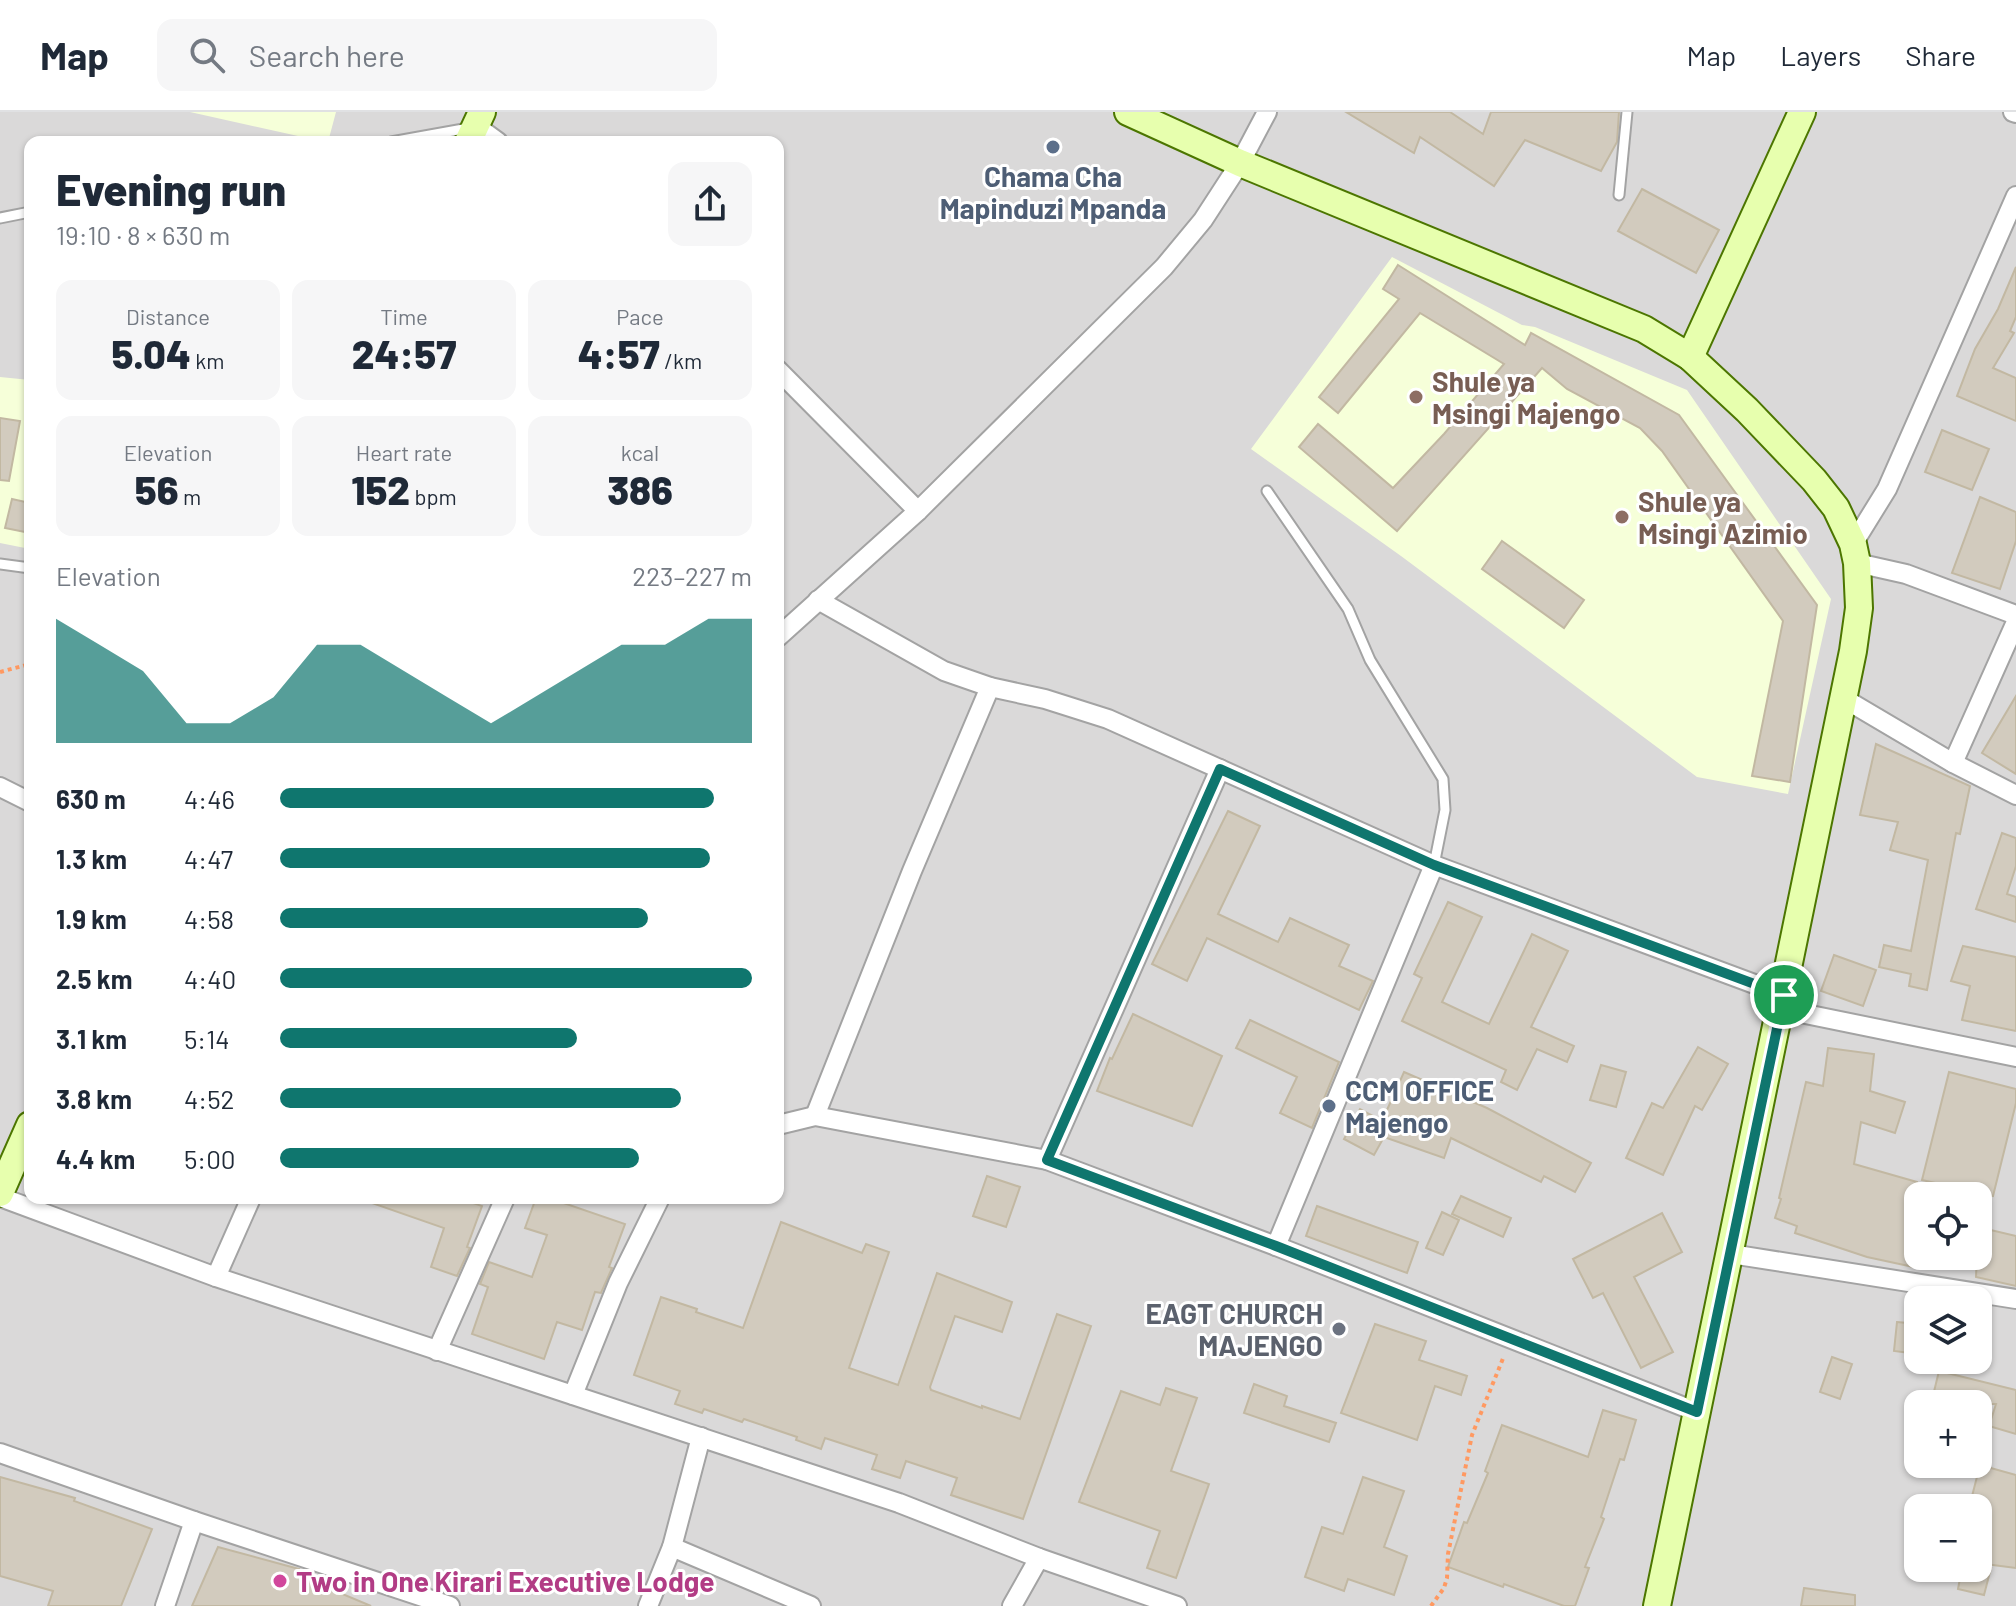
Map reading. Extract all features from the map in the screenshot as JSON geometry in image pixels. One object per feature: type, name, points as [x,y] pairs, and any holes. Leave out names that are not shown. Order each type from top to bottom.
[{"type":"street","points":[[1128,112],[1240,163],[1644,329],[1690,357],[1747,410],[1814,480],[1836,508],[1855,554],[1859,608],[1843,698],[1657,1606]]},
{"type":"street","points":[[784,631],[918,511],[1164,267],[1203,220],[1240,163],[1267,112]]},
{"type":"street","points":[[1690,357],[1802,112]]},
{"type":"street","points":[[1855,554],[1887,489],[2016,196]]},
{"type":"street","points":[[784,376],[918,511]]},
{"type":"street","points":[[1855,554],[2016,615]]},
{"type":"street","points":[[818,600],[944,671],[990,687],[1045,699],[1108,719],[1434,865],[1782,1002],[2016,1057]]},
{"type":"street","points":[[1953,763],[2016,622]]},
{"type":"street","points":[[815,1116],[912,871],[990,687]]},
{"type":"street","points":[[1843,698],[1953,763],[2016,795]]},
{"type":"street","points":[[1047,1160],[1220,769]]},
{"type":"street","points":[[0,787],[24,799]]},
{"type":"street","points":[[1276,1246],[1434,865]]},
{"type":"street","points":[[784,1124],[815,1116],[1047,1160],[1276,1246],[1697,1412]]},
{"type":"street","points":[[24,1139],[0,1195],[216,1277],[899,1503],[1039,1558],[1177,1606]]},
{"type":"street","points":[[216,1277],[248,1204]]},
{"type":"street","points":[[437,1351],[502,1204]]},
{"type":"street","points":[[573,1395],[618,1283],[657,1204]]},
{"type":"street","points":[[1731,1254],[2016,1299]]},
{"type":"street","points":[[648,1606],[672,1547],[701,1437]]},
{"type":"street","points":[[0,1453],[399,1598],[450,1606]]},
{"type":"street","points":[[165,1606],[194,1521]]},
{"type":"street","points":[[672,1547],[811,1606]]},
{"type":"street","points":[[1012,1606],[1039,1558]]},
{"type":"lane","points":[[1619,195],[1627,112]]},
{"type":"lane","points":[[440,136],[481,131]]},
{"type":"lane","points":[[0,218],[24,213]]},
{"type":"lane","points":[[1267,491],[1348,609],[1370,660],[1443,779],[1445,810],[1434,865]]},
{"type":"lane","points":[[0,564],[24,567]]},
{"type":"path","points":[[0,672],[24,666]]},
{"type":"path","points":[[1431,1606],[1447,1578],[1448,1554],[1472,1435],[1511,1339]]},
{"type":"shaded area","points":[[0,112],[2016,112],[2016,1606],[0,1606]]},
{"type":"shaded area","points":[[190,112],[336,112],[330,136],[298,136]]},
{"type":"shaded area","points":[[1392,257],[1522,325],[1535,327],[1687,390],[1831,599],[1788,794],[1697,777],[1401,556],[1251,449]]},
{"type":"shaded area","points":[[0,377],[24,379],[24,548],[0,543]]},
{"type":"building","points":[[1346,112],[1450,112],[1483,134],[1491,112],[1619,112],[1617,142],[1601,171],[1525,140],[1494,186],[1420,137],[1414,153]]},
{"type":"building","points":[[1642,189],[1719,230],[1696,273],[1618,231]]},
{"type":"building","points":[[1398,265],[1525,345],[1531,333],[1679,415],[1817,605],[1790,782],[1752,776],[1783,621],[1662,451],[1640,428],[1567,389],[1542,368],[1397,531],[1299,447],[1318,424],[1393,488],[1504,364],[1420,313],[1338,413],[1319,397],[1399,299],[1383,289]]},
{"type":"building","points":[[2016,267],[2016,317],[2010,331],[2014,333],[1993,368],[2016,378],[2016,421],[1957,396],[1975,349],[1998,309]]},
{"type":"building","points":[[0,418],[20,421],[9,481],[0,480]]},
{"type":"building","points":[[1942,430],[1989,449],[1972,490],[1925,472]]},
{"type":"building","points":[[1980,497],[2016,512],[2016,541],[2000,589],[1952,573]]},
{"type":"building","points":[[12,499],[24,502],[24,532],[5,528]]},
{"type":"building","points":[[1502,541],[1584,600],[1564,628],[1482,569]]},
{"type":"building","points":[[2016,696],[2016,774],[1982,753]]},
{"type":"building","points":[[1876,744],[1970,786],[1960,834],[1956,833],[1927,990],[1909,986],[1911,974],[1879,967],[1884,945],[1911,951],[1928,860],[1890,850],[1898,822],[1860,815]]},
{"type":"building","points":[[1228,811],[1260,826],[1218,914],[1278,942],[1290,918],[1349,945],[1339,966],[1373,981],[1359,1010],[1207,938],[1187,981],[1152,964]]},
{"type":"building","points":[[2002,833],[2016,838],[2016,866],[2007,894],[2016,897],[2016,922],[1976,909]]},
{"type":"building","points":[[1448,902],[1482,917],[1442,1002],[1489,1024],[1532,934],[1568,951],[1531,1027],[1574,1046],[1567,1062],[1537,1049],[1517,1090],[1501,1082],[1506,1070],[1402,1021],[1422,978],[1414,974]]},
{"type":"building","points":[[1963,946],[2016,957],[2016,1031],[1962,1020],[1970,986],[1951,981]]},
{"type":"building","points":[[1834,955],[1876,970],[1863,1006],[1821,991]]},
{"type":"building","points":[[1133,1014],[1222,1056],[1192,1126],[1097,1091]]},
{"type":"building","points":[[1250,1020],[1339,1062],[1312,1128],[1280,1113],[1297,1077],[1236,1048]]},
{"type":"building","points":[[1698,1047],[1728,1064],[1702,1110],[1695,1106],[1663,1175],[1626,1158],[1652,1103],[1663,1108]]},
{"type":"building","points":[[1828,1048],[1874,1054],[1870,1091],[1905,1102],[1895,1133],[1861,1122],[1854,1164],[1917,1182],[1904,1182],[1904,1265],[1867,1257],[1795,1233],[1797,1226],[1775,1218],[1806,1082],[1823,1086]]},
{"type":"building","points":[[1601,1065],[1626,1072],[1616,1107],[1590,1100]]},
{"type":"building","points":[[1404,1072],[1487,1108],[1591,1163],[1575,1192],[1544,1176],[1541,1182],[1451,1138],[1444,1158],[1384,1137],[1374,1155],[1344,1139],[1360,1109],[1382,1121]]},
{"type":"building","points":[[1949,1072],[2016,1089],[2016,1103],[1993,1196],[1992,1182],[1922,1180]]},
{"type":"building","points":[[987,1176],[1020,1187],[1006,1227],[973,1216]]},
{"type":"building","points":[[1461,1196],[1511,1218],[1503,1237],[1452,1214]]},
{"type":"building","points":[[375,1204],[482,1206],[467,1247],[470,1248],[457,1276],[431,1267],[444,1228]]},
{"type":"building","points":[[534,1204],[567,1204],[625,1224],[609,1267],[612,1268],[601,1293],[595,1292],[582,1330],[557,1322],[544,1359],[472,1334],[488,1287],[480,1284],[489,1262],[532,1277],[547,1235],[525,1228]]},
{"type":"building","points":[[1317,1206],[1418,1242],[1407,1273],[1306,1236]]},
{"type":"building","points":[[1442,1212],[1459,1220],[1443,1255],[1426,1248]]},
{"type":"building","points":[[1662,1213],[1682,1252],[1634,1277],[1673,1352],[1641,1368],[1603,1293],[1593,1298],[1573,1259]]},
{"type":"building","points":[[781,1222],[862,1253],[866,1244],[889,1252],[849,1368],[898,1385],[937,1273],[1012,1302],[1002,1332],[955,1316],[930,1387],[931,1390],[982,1408],[1020,1419],[1057,1314],[1091,1326],[1023,1519],[951,1495],[957,1478],[906,1461],[900,1478],[872,1469],[877,1455],[825,1438],[821,1449],[796,1440],[797,1437],[744,1419],[742,1422],[704,1409],[702,1413],[675,1404],[680,1391],[634,1375],[661,1297],[743,1328]]},
{"type":"building","points":[[1992,1230],[2016,1236],[2016,1286],[1976,1277],[1976,1270],[1992,1270]]},
{"type":"building","points":[[1897,1322],[1904,1323],[1904,1352],[1894,1351]]},
{"type":"building","points":[[1375,1324],[1426,1341],[1419,1360],[1467,1376],[1461,1395],[1435,1386],[1417,1440],[1341,1413]]},
{"type":"building","points":[[1832,1357],[1852,1364],[1840,1399],[1820,1392]]},
{"type":"building","points":[[1938,1374],[1951,1374],[2016,1390],[2016,1434],[1992,1427],[1996,1404],[1992,1404],[1992,1390],[1934,1390]]},
{"type":"building","points":[[1254,1384],[1287,1396],[1284,1406],[1336,1423],[1329,1442],[1244,1413]]},
{"type":"building","points":[[1166,1388],[1197,1398],[1171,1471],[1209,1484],[1176,1578],[1147,1568],[1160,1531],[1079,1502],[1121,1391],[1160,1405]]},
{"type":"building","points":[[1603,1410],[1636,1420],[1624,1460],[1620,1459],[1575,1606],[1564,1606],[1448,1567],[1464,1522],[1467,1523],[1488,1473],[1485,1471],[1502,1425],[1588,1457]]},
{"type":"building","points":[[1992,1468],[2016,1475],[2016,1568],[1992,1565],[1992,1494],[1973,1494],[1977,1478],[1992,1478]]},
{"type":"building","points":[[0,1477],[75,1498],[74,1501],[152,1529],[121,1606],[48,1606],[53,1591],[0,1576]]},
{"type":"building","points":[[1363,1477],[1404,1491],[1384,1547],[1407,1556],[1394,1595],[1348,1579],[1344,1591],[1305,1577],[1322,1527],[1343,1534]]},
{"type":"building","points":[[218,1547],[299,1569],[297,1575],[371,1606],[192,1606]]},
{"type":"building","points":[[1959,1582],[1987,1582],[1984,1595],[1958,1589]]},
{"type":"building","points":[[1804,1588],[1855,1595],[1855,1606],[1801,1606]]},
{"type":"place","name":"Chama Cha Mapinduzi Mpanda","points":[[1053,147]]},
{"type":"place","name":"Shule ya Msingi Majengo","points":[[1416,397]]},
{"type":"place","name":"Shule ya Msingi Azimio","points":[[1622,517]]},
{"type":"place","name":"CCM OFFICE Majengo","points":[[1329,1106]]},
{"type":"place","name":"EAGT CHURCH MAJENGO","points":[[1339,1329]]},
{"type":"place","name":"Two in One Kirari Executive Lodge","points":[[280,1581]]},
{"type":"route","points":[[1220,769],[1434,865],[1784,995],[1697,1412],[1276,1246],[1047,1160],[1220,769]]}]
